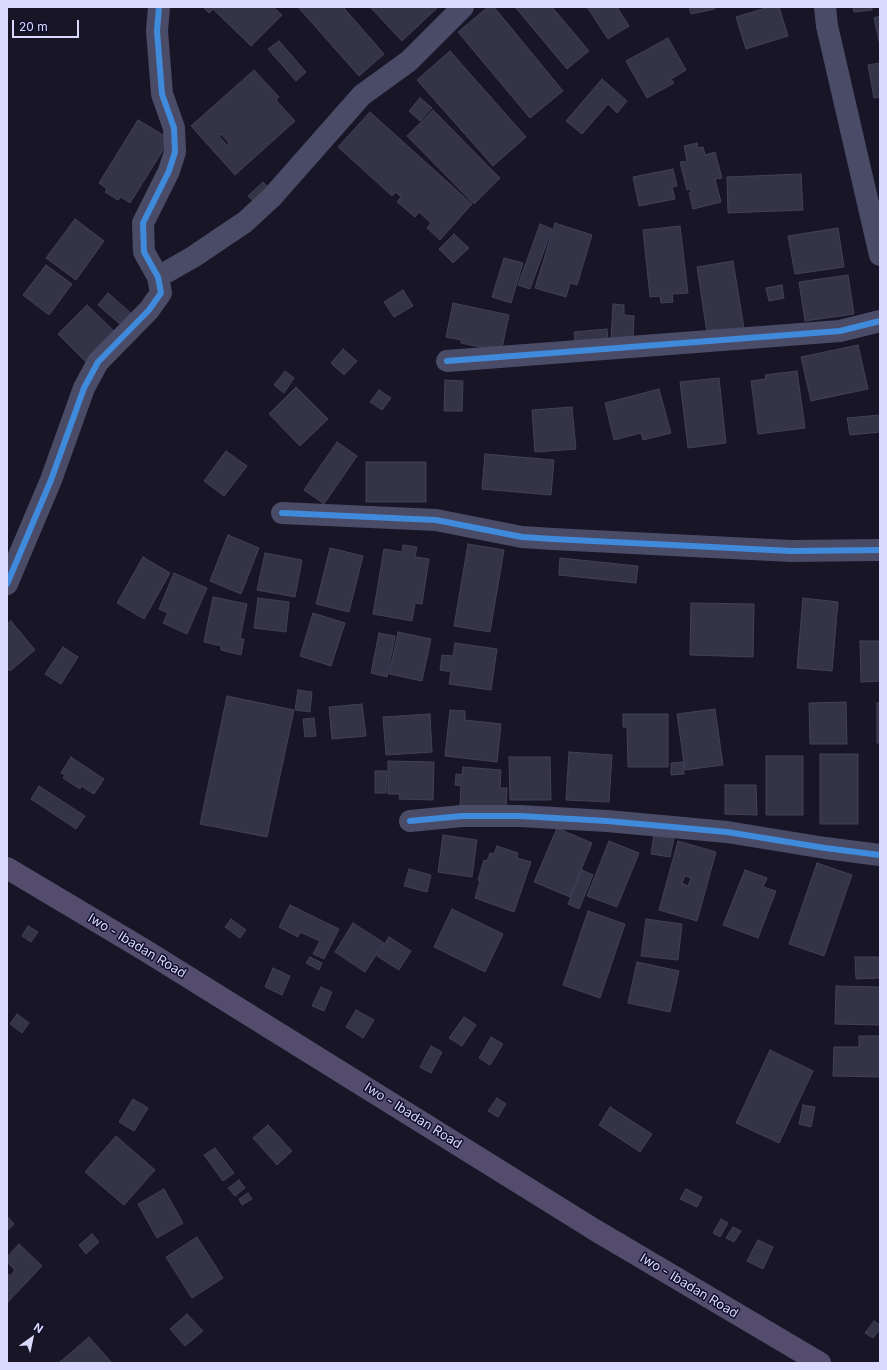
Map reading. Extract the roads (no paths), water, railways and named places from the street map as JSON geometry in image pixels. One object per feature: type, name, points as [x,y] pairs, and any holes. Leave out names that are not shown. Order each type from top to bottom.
[{"type":"main road","name":"Iwo - Ibadan Road","points":[[7,868],[204,986],[595,1230],[820,1363]]},
{"type":"street","points":[[7,584],[51,480],[84,388],[98,362],[149,310],[161,293],[158,277],[144,252],[143,223],[169,171],[175,152],[174,128],[162,94],[157,31],[159,7]]},
{"type":"street","points":[[158,277],[193,257],[245,222],[272,197],[362,95],[409,61],[463,7]]},
{"type":"street","points":[[824,7],[880,255]]},
{"type":"street","points":[[446,361],[840,331],[880,321]]},
{"type":"street","points":[[282,513],[436,520],[522,537],[553,539],[784,551],[880,550]]},
{"type":"street","points":[[410,821],[462,816],[520,816],[607,821],[727,832],[825,848],[880,854]]}]
